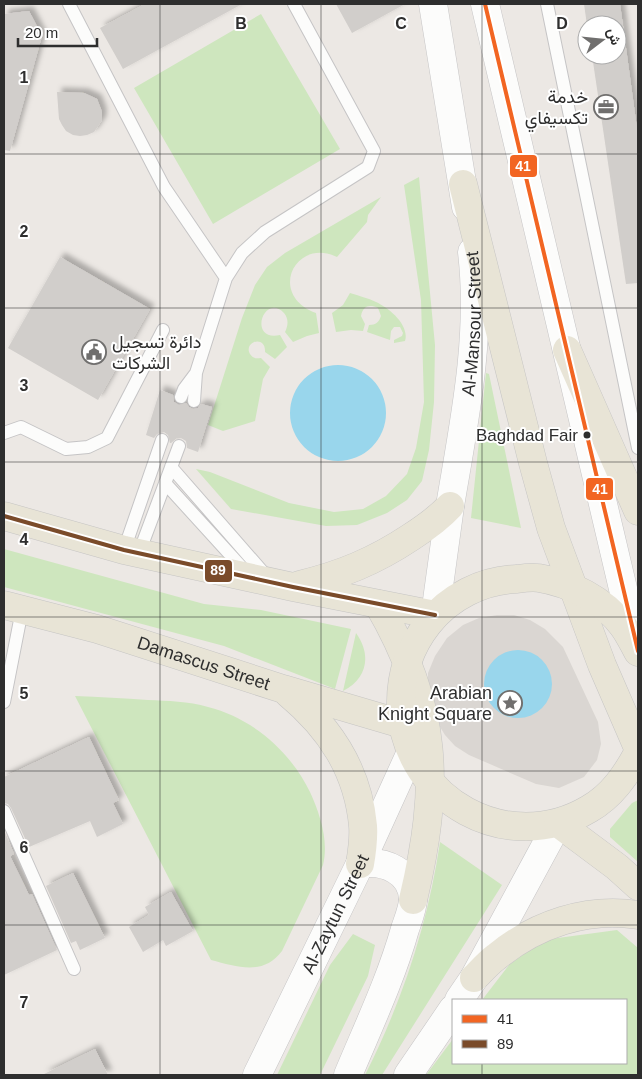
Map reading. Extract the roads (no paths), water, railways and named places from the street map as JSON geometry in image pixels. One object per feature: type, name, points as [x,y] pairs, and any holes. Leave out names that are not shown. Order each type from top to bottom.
[{"type":"main road","name":"Al-Mansour Street","points":[[433,4],[463,184],[476,284],[470,386],[450,506],[435,615]]},
{"type":"main road","points":[[485,4],[638,652]]},
{"type":"main road","points":[[463,184],[551,528],[602,665],[638,748]]},
{"type":"main road","points":[[567,350],[638,511]]},
{"type":"main road","points":[[272,582],[326,579],[358,567],[388,552],[442,515],[450,506]]},
{"type":"main road","points":[[4,516],[132,551],[435,615]]},
{"type":"main road","points":[[638,652],[622,625],[600,603],[573,587],[538,578],[503,579],[469,590],[435,615],[419,636],[407,660],[401,692],[402,724],[410,752],[431,784],[458,808],[489,822],[524,827],[558,823],[589,809],[610,794],[627,774],[638,753]]},
{"type":"main road","points":[[348,1075],[399,950],[420,869],[427,827],[431,784],[429,742],[421,700],[407,660],[378,604]]},
{"type":"main road","name":"Damascus Street","points":[[13,608],[97,629],[283,689],[402,724]]},
{"type":"main road","points":[[283,689],[314,716],[329,734],[346,762],[358,793],[363,825],[363,846],[360,864],[380,863],[400,872],[409,885],[413,900]]},
{"type":"main road","name":"Al-Zaytun Street","points":[[257,1075],[360,864],[410,752]]},
{"type":"main road","points":[[558,823],[617,867],[638,886]]},
{"type":"main road","points":[[460,999],[474,978],[558,823]]},
{"type":"main road","points":[[474,978],[502,952],[542,927],[570,918],[598,913],[638,915]]},
{"type":"main road","points":[[408,1075],[452,1010]]},
{"type":"lane","points":[[68,4],[164,188],[226,278]]},
{"type":"lane","points":[[194,401],[196,373],[226,278],[242,253],[264,232],[368,166],[374,151],[294,4]]},
{"type":"lane","points":[[547,4],[638,448]]},
{"type":"lane","points":[[4,433],[21,427],[66,448],[88,447],[107,438],[163,330]]},
{"type":"lane","points":[[181,397],[196,373]]},
{"type":"lane","points":[[132,551],[162,440]]},
{"type":"lane","points":[[132,551],[165,482],[179,446]]},
{"type":"lane","points":[[171,467],[272,582]]},
{"type":"lane","points":[[165,482],[272,582]]},
{"type":"lane","points":[[4,702],[13,608]]},
{"type":"lane","points":[[4,811],[74,969]]},
{"type":"water","points":[[338,365],[356,368],[372,379],[383,395],[386,413],[383,431],[372,447],[356,458],[338,461],[320,458],[304,447],[293,431],[290,413],[293,395],[304,379],[320,368]]},
{"type":"water","points":[[518,650],[531,653],[542,660],[549,671],[552,684],[549,697],[542,708],[531,715],[518,718],[505,715],[494,708],[487,697],[484,684],[487,671],[494,660],[505,653]]},
{"type":"place","name":"خدمة تكسيفاي","points":[[606,107]]},
{"type":"place","name":"دائرة تسجيل الشركات","points":[[94,352]]},
{"type":"place","name":"Baghdad Fair","points":[[587,435]]},
{"type":"place","name":"Arabian Knight Square","points":[[510,703]]}]
